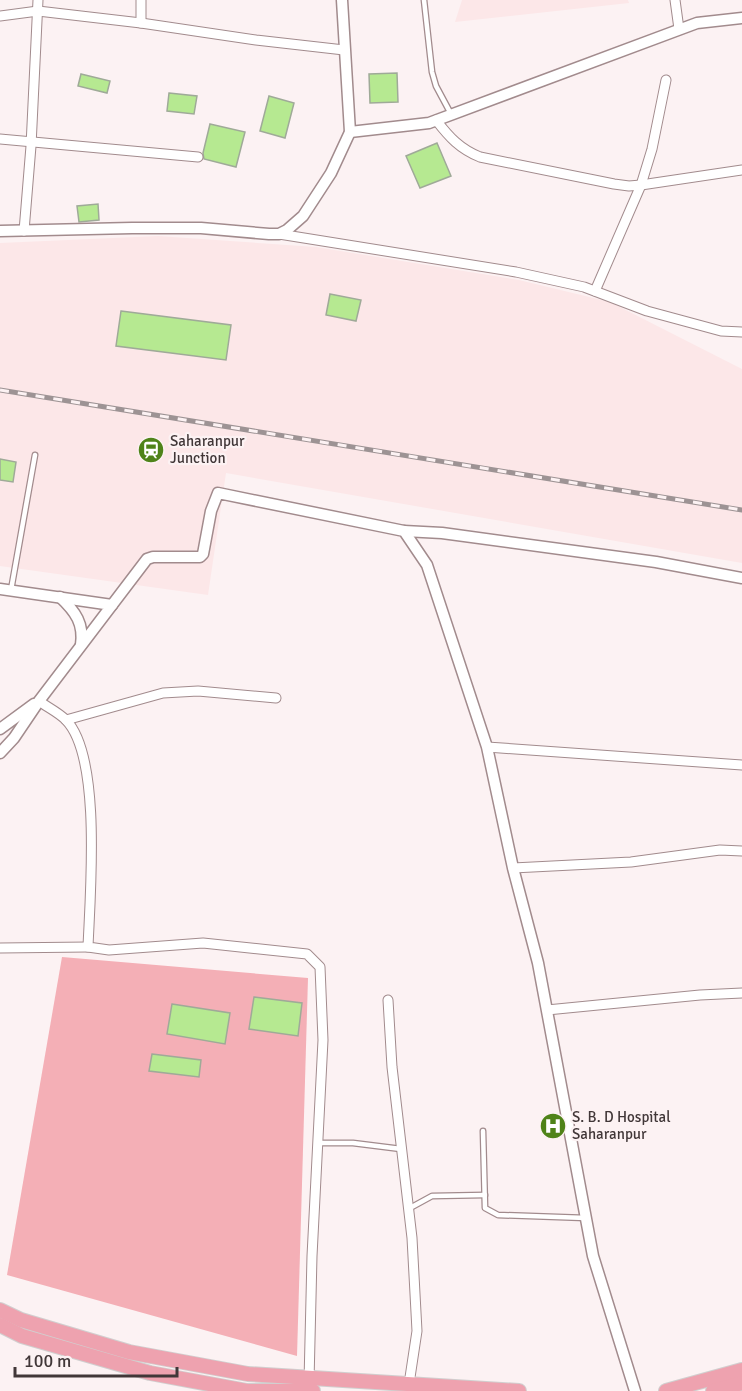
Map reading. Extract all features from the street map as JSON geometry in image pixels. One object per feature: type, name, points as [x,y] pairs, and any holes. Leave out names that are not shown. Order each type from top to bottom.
[{"type":"main road","points":[[0,1310],[21,1320],[129,1352],[310,1386]]},
{"type":"main road","points":[[0,1325],[22,1336],[150,1373],[247,1391],[310,1386],[409,1383],[519,1391]]},
{"type":"main road","points":[[124,1366],[129,1352]]},
{"type":"main road","points":[[666,1391],[742,1370]]},
{"type":"main road","points":[[713,1391],[742,1383]]},
{"type":"street","points":[[24,231],[38,0]]},
{"type":"street","points":[[141,0],[141,22]]},
{"type":"street","points":[[279,234],[294,226],[303,216],[331,172],[350,132],[342,0]]},
{"type":"street","points":[[675,0],[679,29]]},
{"type":"street","points":[[0,16],[38,11],[141,22],[256,40],[344,50]]},
{"type":"street","points":[[350,132],[436,120],[679,29],[698,23],[742,18]]},
{"type":"street","points":[[595,291],[641,185],[652,149],[666,80]]},
{"type":"street","points":[[436,120],[451,140],[480,157],[614,184],[641,185],[742,170]]},
{"type":"street","points":[[0,139],[198,157]]},
{"type":"street","points":[[0,231],[178,228],[279,234],[516,272],[595,291],[647,311],[721,332],[742,332]]},
{"type":"street","points":[[0,753],[14,738],[39,701],[147,559],[200,557],[203,554],[211,511],[218,493],[404,531],[442,533],[656,562],[742,578]]},
{"type":"street","points":[[404,531],[427,565],[487,747],[513,868],[538,963],[593,1256],[634,1391]]},
{"type":"street","points":[[6,589],[112,605]]},
{"type":"street","points":[[60,597],[72,608],[78,619],[82,633],[81,646]]},
{"type":"street","points":[[66,720],[163,693],[198,691],[276,698]]},
{"type":"street","points":[[39,701],[66,720],[81,746],[88,789],[91,854],[88,947]]},
{"type":"street","points":[[0,729],[39,701]]},
{"type":"street","points":[[487,747],[742,765]]},
{"type":"street","points":[[513,868],[631,862],[720,849],[742,851]]},
{"type":"street","points":[[0,948],[88,947],[110,950],[203,944],[307,954],[320,967],[323,1040],[310,1386]]},
{"type":"street","points":[[547,1010],[742,993]]},
{"type":"street","points":[[388,1000],[392,1067],[408,1209],[417,1331],[409,1383]]},
{"type":"street","points":[[247,1391],[248,1374]]},
{"type":"lane","points":[[424,0],[432,72],[436,86],[451,114]]},
{"type":"lane","points":[[6,589],[35,455]]},
{"type":"lane","points":[[483,1131],[485,1208],[498,1215],[586,1218]]},
{"type":"lane","points":[[318,1143],[353,1143],[401,1149]]},
{"type":"lane","points":[[408,1209],[432,1196],[485,1195]]},
{"type":"shaded area","points":[[462,0],[628,0],[629,3],[455,22]]},
{"type":"shaded area","points":[[158,236],[316,247],[519,280],[610,302],[742,369],[742,563],[226,473],[208,595],[0,566],[0,243]]},
{"type":"shaded area","points":[[62,957],[308,978],[297,1356],[7,1275]]},
{"type":"building","points":[[397,73],[398,102],[370,103],[369,74]]},
{"type":"building","points":[[81,74],[110,81],[107,93],[78,86]]},
{"type":"building","points":[[169,93],[197,96],[194,114],[167,111]]},
{"type":"building","points":[[269,96],[294,103],[285,138],[260,131]]},
{"type":"building","points":[[210,124],[245,132],[236,167],[204,159],[203,153]]},
{"type":"building","points":[[437,143],[451,176],[420,188],[406,156]]},
{"type":"building","points":[[98,204],[99,220],[79,222],[77,206]]},
{"type":"building","points":[[330,294],[361,300],[356,321],[326,315]]},
{"type":"building","points":[[121,311],[231,325],[226,360],[116,346]]},
{"type":"building","points":[[0,459],[16,462],[13,482],[0,480]]},
{"type":"building","points":[[254,997],[302,1003],[298,1036],[249,1029]]},
{"type":"building","points":[[172,1004],[230,1013],[225,1044],[167,1034]]},
{"type":"building","points":[[152,1054],[201,1060],[199,1077],[149,1071]]},
{"type":"railway","points":[[0,390],[742,510]]},
{"type":"place","name":"Saharanpur Junction","points":[[151,450]]},
{"type":"place","name":"S. B. D Hospital Saharanpur","points":[[553,1126]]}]
